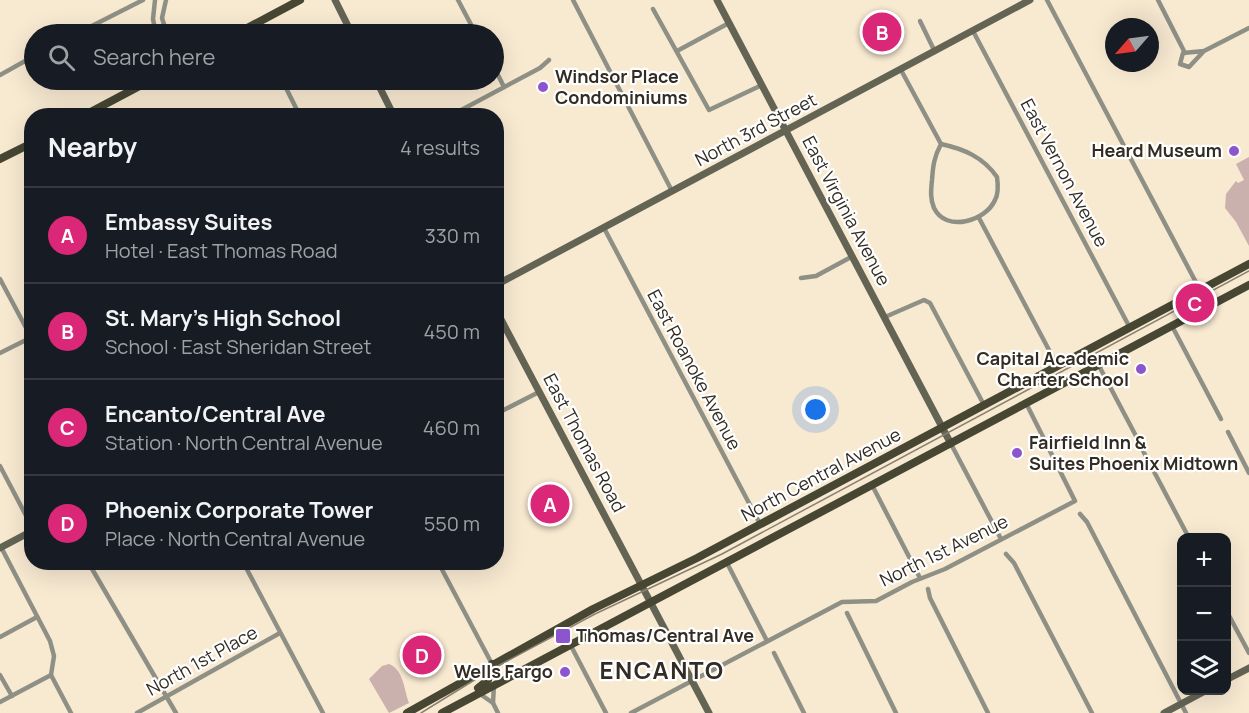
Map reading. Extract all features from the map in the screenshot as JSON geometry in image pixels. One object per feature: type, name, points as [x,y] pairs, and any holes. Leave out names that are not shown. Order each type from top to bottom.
[{"type":"main road","points":[[257,24],[300,0]]},
{"type":"main road","points":[[98,108],[131,90]]},
{"type":"main road","points":[[0,159],[24,147]]},
{"type":"main road","name":"North Central Avenue","points":[[442,713],[872,485],[947,436],[985,406],[1249,264]]},
{"type":"main road","name":"North Central Avenue","points":[[406,713],[492,664],[760,524],[1025,402],[1249,285]]},
{"type":"main road","points":[[456,705],[461,697],[484,684],[492,664]]},
{"type":"street","points":[[96,24],[143,0]]},
{"type":"street","points":[[335,0],[347,24]]},
{"type":"street","points":[[458,0],[471,24]]},
{"type":"street","points":[[573,0],[672,191]]},
{"type":"street","name":"East Virginia Avenue","points":[[717,0],[947,436]]},
{"type":"street","name":"North 3rd Street","points":[[504,281],[1030,0]]},
{"type":"street","points":[[1047,0],[1200,290]]},
{"type":"street","points":[[1158,0],[1185,53]]},
{"type":"street","points":[[155,2],[165,3],[163,23],[153,24],[155,2]]},
{"type":"street","points":[[653,9],[709,110],[762,85]]},
{"type":"street","points":[[920,21],[935,52]]},
{"type":"street","points":[[676,51],[729,23]]},
{"type":"street","points":[[1204,51],[1185,53],[1179,61],[1182,66],[1189,67],[1204,51],[1249,28]]},
{"type":"street","name":"East Vernon Avenue","points":[[974,31],[1130,328]]},
{"type":"street","points":[[504,87],[549,60]]},
{"type":"street","points":[[0,75],[24,62]]},
{"type":"street","points":[[901,70],[941,144],[973,155],[989,165],[997,177],[995,202],[979,218],[956,221],[943,218],[934,210],[931,199],[933,159],[941,144]]},
{"type":"street","points":[[287,90],[296,108]]},
{"type":"street","points":[[381,90],[390,108]]},
{"type":"street","points":[[465,108],[498,90]]},
{"type":"street","points":[[979,218],[1058,367]]},
{"type":"street","name":"East Roanoke Avenue","points":[[604,228],[760,524]]},
{"type":"street","points":[[801,278],[816,276],[853,256]]},
{"type":"street","points":[[0,279],[24,325]]},
{"type":"street","points":[[885,317],[916,301],[924,300],[930,303],[985,406]]},
{"type":"street","name":"East Thomas Road","points":[[504,325],[709,713]]},
{"type":"street","points":[[1172,326],[1221,419]]},
{"type":"street","points":[[0,353],[24,341]]},
{"type":"street","points":[[1098,364],[1136,436]]},
{"type":"street","points":[[504,410],[539,392]]},
{"type":"street","name":"North 1st Avenue","points":[[631,713],[842,602],[876,601],[920,578],[940,572],[1075,501],[1025,402]]},
{"type":"street","points":[[1228,432],[1249,473]]},
{"type":"street","points":[[947,436],[1001,539]]},
{"type":"street","points":[[1142,447],[1187,533]]},
{"type":"street","points":[[0,466],[24,511]]},
{"type":"street","points":[[872,485],[920,578]]},
{"type":"street","points":[[1080,514],[1087,522],[1186,713]]},
{"type":"street","points":[[24,535],[0,548],[53,649],[51,675],[71,713]]},
{"type":"street","points":[[1006,554],[1018,572],[1092,713]]},
{"type":"street","points":[[726,561],[767,641]]},
{"type":"street","points":[[93,570],[176,713]]},
{"type":"street","points":[[247,570],[323,713]]},
{"type":"street","points":[[442,570],[492,664]]},
{"type":"street","points":[[928,590],[988,713]]},
{"type":"street","points":[[847,613],[897,713]]},
{"type":"street","points":[[0,637],[38,617]]},
{"type":"street","points":[[1231,618],[1249,653]]},
{"type":"street","name":"North 1st Place","points":[[137,713],[280,633]]},
{"type":"street","points":[[570,644],[606,713]]},
{"type":"street","points":[[774,653],[804,713]]},
{"type":"street","points":[[1231,678],[1249,668]]},
{"type":"street","points":[[0,675],[12,696]]},
{"type":"street","points":[[0,702],[51,675]]},
{"type":"street","points":[[493,703],[495,683]]},
{"type":"street","points":[[474,695],[483,694],[493,703],[498,713]]},
{"type":"street","points":[[1164,713],[1198,695]]},
{"type":"shaded area","points":[[1249,157],[1249,246],[1236,222],[1225,208],[1226,194],[1236,181],[1238,183],[1244,180],[1236,164]]},
{"type":"shaded area","points":[[389,664],[401,676],[409,703],[389,713],[369,679],[382,666]]},
{"type":"tram line","points":[[421,713],[494,668],[595,614],[722,554],[1249,271]]},
{"type":"place","name":"St. Mary's High School","points":[[882,32]]},
{"type":"place","name":"Windsor Place Condominiums","points":[[543,87]]},
{"type":"place","name":"Heard Museum","points":[[1234,151]]},
{"type":"place","name":"Encanto/Central Ave","points":[[1195,303]]},
{"type":"place","name":"Capital Academic Charter School","points":[[1141,369]]},
{"type":"place","name":"Fairfield Inn & Suites Phoenix Midtown","points":[[1017,453]]},
{"type":"place","name":"Embassy Suites","points":[[550,504]]},
{"type":"place","name":"Thomas/Central Ave","points":[[563,636]]},
{"type":"place","name":"Phoenix Corporate Tower","points":[[422,655]]},
{"type":"place","name":"Wells Fargo","points":[[565,672]]},
{"type":"district","name":"ENCANTO","points":[[662,671]]}]
